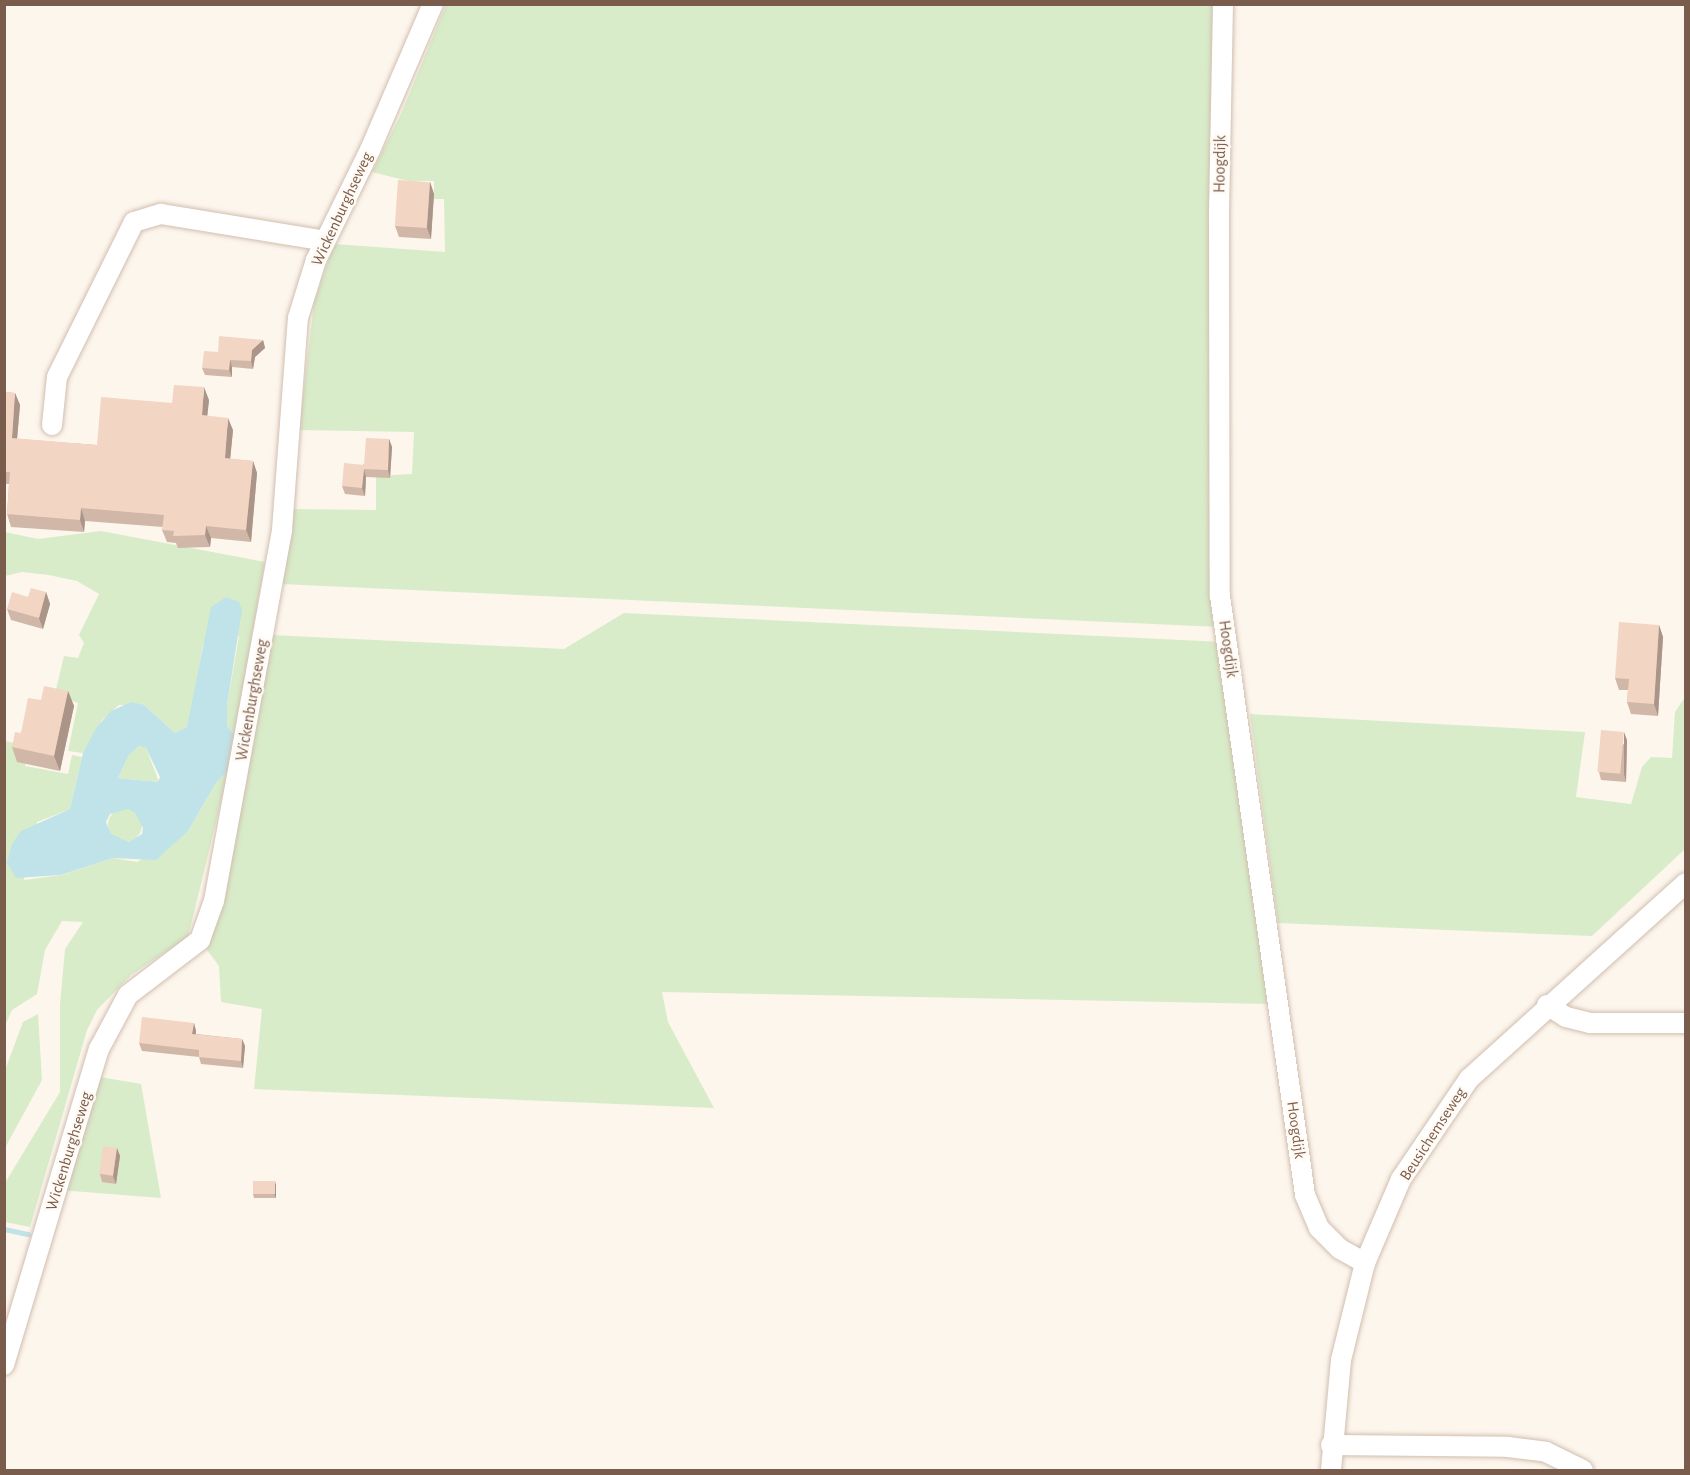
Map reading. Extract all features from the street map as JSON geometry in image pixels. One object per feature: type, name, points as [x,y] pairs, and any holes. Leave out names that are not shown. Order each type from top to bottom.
[{"type":"street","name":"Wickenburghseweg","points":[[5,1362],[99,1049],[128,995],[200,940],[214,901],[282,530],[298,318],[326,241],[370,150],[433,4]]},
{"type":"street","name":"Hoogdijk","points":[[1223,4],[1219,212],[1220,596],[1305,1195],[1320,1228],[1340,1248],[1365,1263]]},
{"type":"street","points":[[52,425],[57,377],[134,222],[161,214],[326,241]]},
{"type":"street","name":"Beusichemseweg","points":[[1331,1470],[1341,1360],[1365,1263],[1401,1179],[1469,1079],[1547,1005],[1686,883]]},
{"type":"street","points":[[1547,1005],[1566,1017],[1590,1023],[1686,1023]]},
{"type":"street","points":[[1332,1445],[1508,1447],[1546,1452],[1583,1470]]},
{"type":"green space","points":[[446,5],[1219,5],[1220,627],[281,584],[293,509],[376,510],[376,476],[412,474],[414,432],[299,430],[314,303],[334,244],[445,252],[444,199],[434,199],[434,181],[408,181],[372,172],[401,114]]},
{"type":"green space","points":[[101,531],[265,562],[235,736],[227,726],[227,705],[239,636],[203,644],[192,714],[187,727],[175,733],[144,705],[119,705],[102,720],[83,753],[68,751],[78,703],[55,694],[64,656],[78,658],[84,643],[79,635],[99,594],[77,581],[49,575],[22,572],[5,576],[5,532],[38,539]]},
{"type":"green space","points":[[624,613],[1222,642],[1269,1004],[662,992],[668,1022],[714,1108],[254,1089],[262,1009],[221,1002],[219,966],[204,946],[271,635],[564,649]]},
{"type":"green space","points":[[1685,697],[1685,849],[1592,936],[1278,923],[1250,714],[1585,732],[1576,797],[1631,804],[1642,767],[1651,757],[1672,758],[1675,712]]},
{"type":"green space","points":[[5,741],[29,746],[25,766],[68,774],[72,755],[82,757],[70,809],[37,822],[24,880],[62,875],[113,858],[137,862],[188,831],[216,783],[229,769],[188,937],[131,975],[97,1010],[87,1030],[30,1227],[5,1222],[5,1183],[60,1092],[60,1004],[65,949],[83,922],[62,921],[45,950],[37,994],[12,1010],[5,1026]]},
{"type":"green space","points":[[139,746],[146,748],[159,782],[118,778],[129,755]]},
{"type":"green space","points":[[125,808],[137,813],[142,825],[137,837],[125,842],[113,837],[108,825],[113,813]]},
{"type":"green space","points":[[38,1014],[42,1080],[5,1148],[5,1070],[23,1022]]},
{"type":"green space","points":[[94,1076],[141,1084],[161,1198],[59,1190]]},
{"type":"water","points":[[226,597],[239,602],[242,610],[227,705],[227,726],[235,736],[229,769],[216,783],[188,831],[156,860],[113,858],[61,875],[16,878],[7,863],[12,844],[21,831],[70,809],[83,753],[96,728],[111,711],[131,702],[144,705],[175,733],[187,727],[211,607]],"holes":[[[139,746],[146,748],[160,777],[158,782],[118,778],[129,755]],[[128,809],[135,813],[143,828],[142,834],[129,842],[111,834],[106,822],[110,814]]]},
{"type":"building","points":[[398,180],[430,182],[427,228],[395,226]]},
{"type":"building","points":[[219,336],[263,340],[252,350],[251,361],[230,360],[229,370],[202,368],[204,351],[218,352]]},
{"type":"building","points":[[174,385],[204,387],[202,415],[228,418],[225,458],[253,461],[246,530],[206,526],[205,535],[173,536],[174,531],[162,530],[164,515],[81,508],[80,520],[7,514],[10,472],[4,472],[4,392],[15,393],[12,438],[97,445],[101,397],[172,403]]},
{"type":"building","points":[[366,438],[389,439],[388,470],[364,469],[362,488],[342,486],[344,463],[364,465]]},
{"type":"building","points":[[31,588],[46,592],[39,618],[7,609],[12,592],[28,597]]},
{"type":"building","points":[[1619,622],[1659,625],[1654,704],[1627,702],[1629,679],[1615,678]]},
{"type":"building","points":[[44,686],[68,691],[54,756],[12,747],[15,732],[21,733],[28,698],[41,700]]},
{"type":"building","points":[[1601,730],[1624,732],[1620,774],[1597,772]]},
{"type":"building","points":[[142,1017],[194,1023],[192,1034],[242,1039],[241,1061],[199,1057],[199,1050],[139,1043]]},
{"type":"building","points":[[103,1146],[117,1148],[113,1176],[99,1174]]},
{"type":"building","points":[[253,1181],[275,1181],[275,1194],[253,1194]]},
{"type":"waterway","points":[[4,1229],[28,1234]]}]
